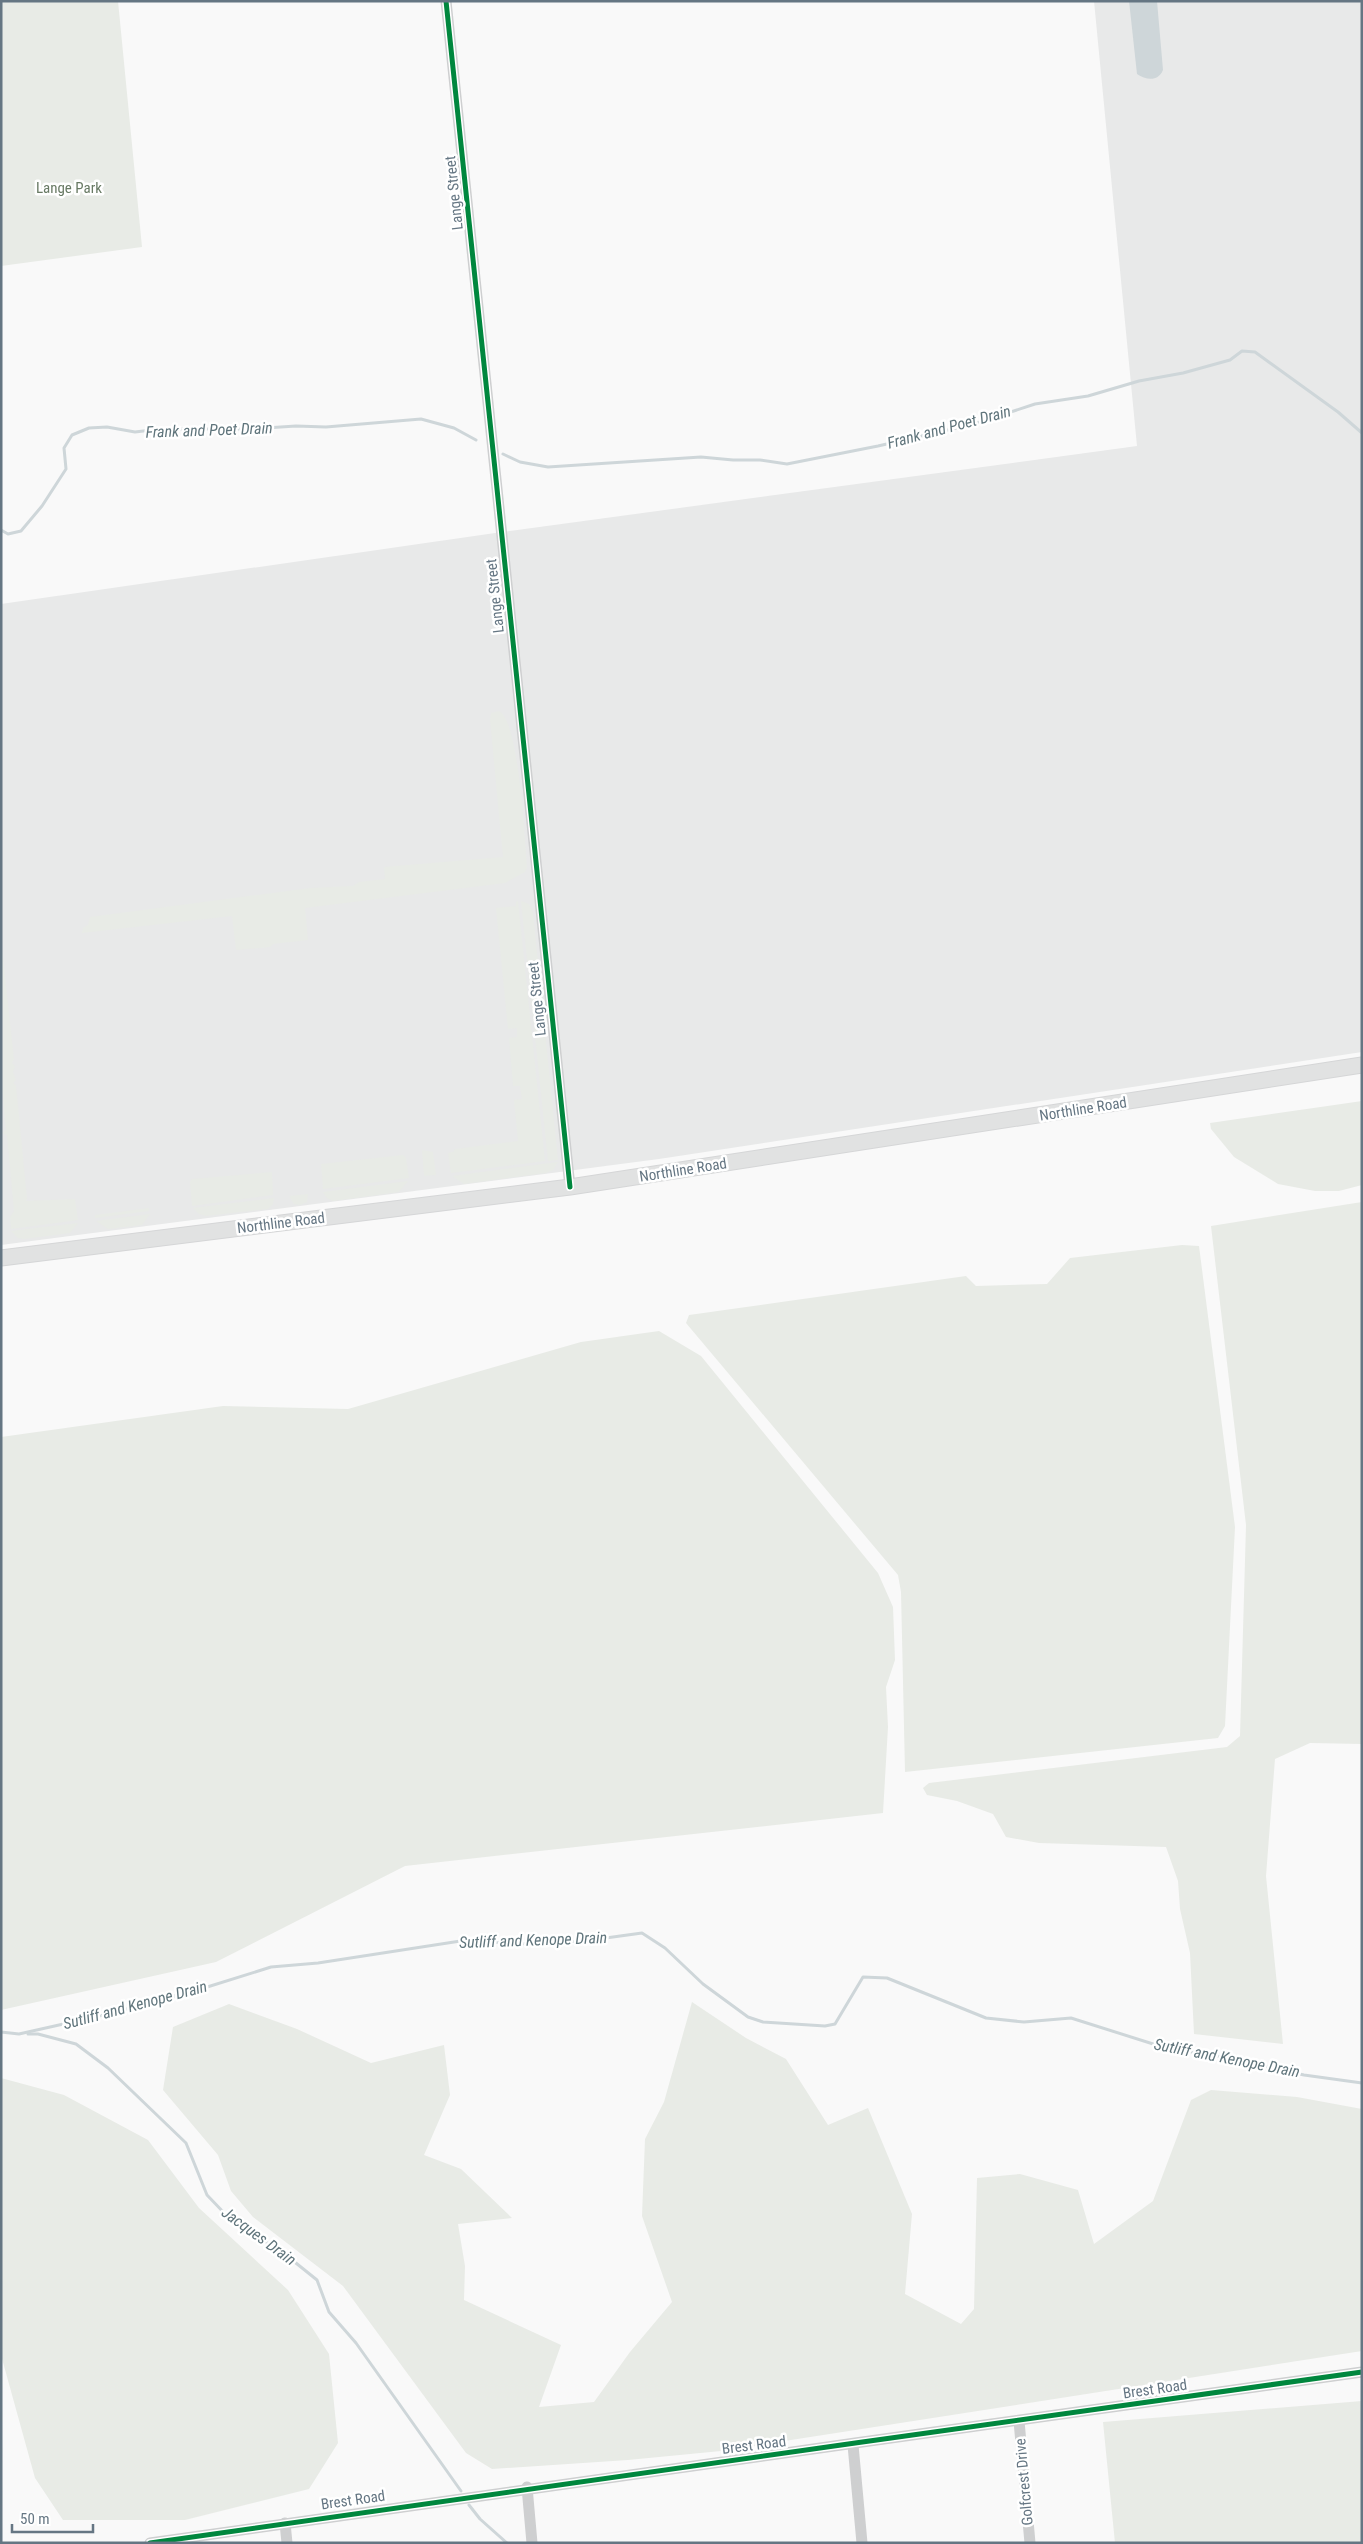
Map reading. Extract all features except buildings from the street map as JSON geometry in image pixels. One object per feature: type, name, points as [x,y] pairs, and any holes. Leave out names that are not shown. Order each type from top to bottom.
[{"type":"main road","name":"Northline Road","points":[[1,1258],[570,1188],[1362,1065]]},
{"type":"street","name":"Lange Street","points":[[446,1],[570,1188]]},
{"type":"street","name":"Brest Road","points":[[150,2543],[527,2487],[853,2445],[1362,2372]]},
{"type":"street","name":"Golfcrest Drive","points":[[1019,2421],[1030,2543]]},
{"type":"street","points":[[853,2445],[862,2543]]},
{"type":"street","points":[[527,2487],[532,2543]]},
{"type":"street","points":[[285,2523],[287,2543]]},
{"type":"shaded area","points":[[1094,1],[1362,1],[1362,1052],[659,1159],[1,1245],[1,604],[495,533],[1137,446]]},
{"type":"shaded area","points":[[1129,1],[1157,1],[1163,70],[1158,77],[1148,79],[1137,74]]},
{"type":"green space","name":"Lange Park","points":[[1,1],[118,1],[142,247],[1,266]]},
{"type":"green space","points":[[499,711],[506,719],[512,736],[516,758],[523,809],[527,867],[525,872],[505,883],[305,908],[308,940],[273,944],[270,947],[236,950],[232,916],[82,933],[83,928],[88,925],[90,917],[310,888],[353,886],[359,882],[385,879],[384,867],[503,857],[490,720],[491,713]]},
{"type":"green space","points":[[518,901],[545,1161],[451,1173],[448,1153],[453,1152],[455,1149],[518,1141],[514,1100],[522,1099],[520,1086],[513,1086],[509,1038],[517,1037],[517,1028],[508,1029],[496,908],[516,906]]},
{"type":"green space","points":[[521,901],[529,904],[533,913],[558,1160],[548,1161]]},
{"type":"green space","points":[[1,940],[14,1059],[12,1063],[15,1066],[13,1072],[16,1080],[13,1083],[16,1085],[26,1201],[75,1199],[78,1220],[11,1229],[10,1217],[14,1211],[7,1135],[2,1133],[6,1130],[1,1077]]},
{"type":"green space","points":[[1362,1101],[1362,1185],[1339,1191],[1315,1191],[1278,1184],[1234,1157],[1211,1129],[1210,1123]]},
{"type":"green space","points":[[422,1150],[433,1152],[436,1175],[424,1176]]},
{"type":"green space","points":[[403,1155],[406,1158],[409,1178],[323,1189],[321,1164]]},
{"type":"green space","points":[[558,1162],[553,1170],[546,1173],[464,1184],[452,1176]]},
{"type":"green space","points":[[272,1172],[273,1195],[192,1206],[190,1182],[192,1179]]},
{"type":"green space","points":[[408,1181],[399,1192],[333,1201],[327,1198],[323,1192]]},
{"type":"green space","points":[[308,1194],[307,1202],[300,1205],[294,1204],[289,1196]]},
{"type":"green space","points":[[274,1198],[273,1204],[268,1209],[206,1216],[199,1214],[193,1208]]},
{"type":"green space","points":[[1362,1202],[1362,1744],[1310,1743],[1275,1759],[1266,1876],[1283,2044],[1194,2034],[1190,1953],[1180,1909],[1178,1881],[1166,1847],[1039,1843],[1006,1837],[993,1814],[957,1801],[927,1795],[923,1788],[929,1783],[1227,1747],[1240,1736],[1246,1525],[1211,1226]]},
{"type":"green space","points":[[149,1208],[149,1211],[95,1218],[95,1215]]},
{"type":"green space","points":[[150,1214],[142,1225],[108,1229],[96,1221]]},
{"type":"green space","points":[[78,1223],[70,1233],[24,1239],[18,1238],[11,1231]]},
{"type":"green space","points":[[1182,1245],[1199,1246],[1235,1527],[1225,1726],[1218,1738],[905,1772],[901,1592],[898,1575],[686,1323],[689,1315],[966,1276],[976,1286],[1047,1284],[1070,1258]]},
{"type":"green space","points":[[659,1331],[701,1356],[878,1573],[893,1607],[895,1660],[886,1687],[888,1727],[883,1813],[405,1866],[216,1962],[1,2010],[1,1437],[223,1406],[348,1409],[581,1342]]},
{"type":"green space","points":[[692,2002],[746,2038],[786,2059],[828,2125],[868,2108],[912,2214],[905,2294],[961,2324],[974,2309],[977,2178],[1020,2174],[1078,2190],[1094,2244],[1153,2201],[1191,2100],[1211,2090],[1297,2097],[1362,2109],[1362,2351],[721,2451],[628,2460],[492,2469],[466,2453],[343,2286],[253,2217],[231,2191],[218,2155],[163,2090],[173,2027],[229,2004],[297,2029],[371,2063],[444,2045],[450,2095],[424,2155],[461,2169],[512,2218],[458,2224],[465,2266],[464,2300],[561,2345],[539,2407],[594,2402],[630,2352],[672,2302],[642,2216],[645,2139],[664,2102]]},
{"type":"green space","points":[[1,2078],[64,2095],[148,2140],[199,2208],[288,2290],[329,2354],[338,2443],[309,2489],[185,2520],[63,2520],[35,2478],[1,2355]]},
{"type":"green space","points":[[1362,2401],[1362,2543],[1115,2543],[1103,2422]]},
{"type":"waterway","name":"Frank and Poet Drain","points":[[503,454],[520,462],[548,467],[701,457],[760,460],[787,464],[974,424],[1035,404],[1088,396],[1139,381],[1183,373],[1230,360],[1242,351],[1255,352],[1338,412],[1362,433]]},
{"type":"waterway","name":"Frank and Poet Drain","points":[[1,530],[8,534],[21,531],[42,506],[66,469],[64,448],[72,435],[89,428],[107,427],[135,432],[160,429],[326,427],[421,419],[454,428],[476,440]]},
{"type":"waterway","name":"Sutliff and Kenope Drain","points":[[1,2032],[19,2034],[108,2014],[204,1988],[271,1967],[318,1963],[467,1940],[518,1944],[584,1941],[642,1933],[665,1948],[703,1984],[748,2017],[763,2022],[825,2026],[835,2024],[863,1977],[887,1978],[986,2018],[1024,2022],[1071,2018],[1169,2049],[1208,2054],[1304,2075],[1362,2083]]},
{"type":"waterway","name":"Jacques Drain","points":[[28,2034],[38,2034],[76,2044],[108,2068],[186,2143],[207,2195],[228,2217],[286,2255],[317,2280],[329,2312],[356,2343],[461,2491]]},
{"type":"waterway","name":"Jacques Drain","points":[[469,2505],[480,2519],[507,2543]]},
{"type":"cycle path","points":[[446,1],[570,1187]]},
{"type":"cycle path","points":[[150,2543],[1362,2372]]}]
